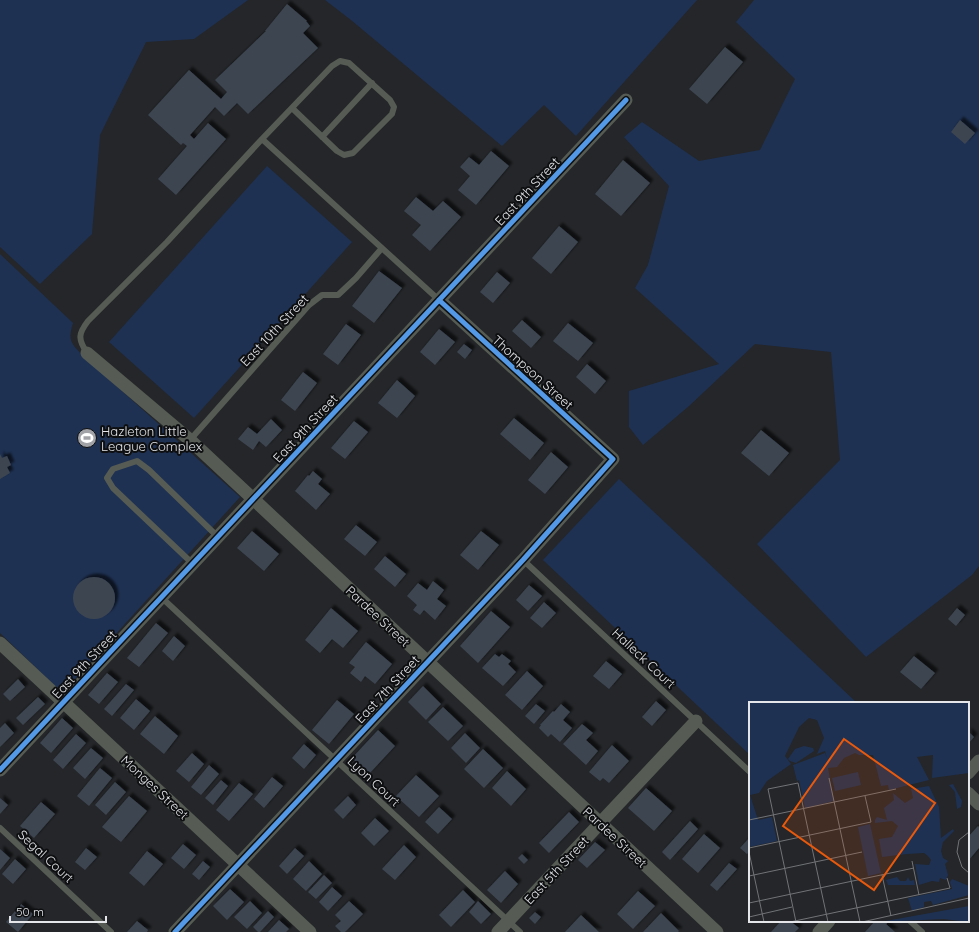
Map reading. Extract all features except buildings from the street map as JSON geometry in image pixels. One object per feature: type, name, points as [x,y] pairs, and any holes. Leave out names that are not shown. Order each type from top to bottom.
[{"type":"street","name":"East 9th Street","points":[[0,770],[626,100]]},
{"type":"street","name":"Thompson Street","points":[[439,300],[613,459]]},
{"type":"street","name":"Pardee Street","points":[[87,353],[190,440],[717,932]]},
{"type":"street","name":"East 7th Street","points":[[174,932],[523,560],[613,459]]},
{"type":"street","name":"Monges Street","points":[[0,642],[310,932]]},
{"type":"street","name":"East 5th Street","points":[[498,932],[696,721]]},
{"type":"street","points":[[969,772],[979,761]]},
{"type":"street","points":[[969,795],[979,804]]},
{"type":"street","points":[[819,932],[829,922]]},
{"type":"lane","points":[[87,353],[81,344],[80,336],[82,329],[88,321],[167,242],[262,139],[332,66],[340,62],[349,63],[372,82],[390,100],[394,107],[392,114],[353,153],[344,155],[337,151],[292,108]]},
{"type":"lane","points":[[322,137],[372,82]]},
{"type":"lane","points":[[262,139],[439,300]]},
{"type":"lane","name":"East 10th Street","points":[[190,440],[309,304],[322,295],[338,295],[356,278],[382,248]]},
{"type":"lane","points":[[193,564],[114,488],[107,478],[113,469],[137,461],[149,470],[218,536]]},
{"type":"lane","name":"Halleck Court","points":[[523,560],[749,771]]},
{"type":"lane","name":"Lyon Court","points":[[161,597],[520,932]]},
{"type":"lane","name":"Segal Court","points":[[0,828],[111,932]]},
{"type":"lane","points":[[911,922],[922,932]]},
{"type":"shaded area","points":[[0,0],[248,0],[194,39],[146,42],[100,135],[92,234],[40,284],[0,247]]},
{"type":"shaded area","points":[[325,0],[697,0],[576,136],[544,105],[502,146]]},
{"type":"shaded area","points":[[754,0],[979,0],[979,566],[972,575],[866,657],[757,544],[840,460],[831,352],[755,344],[689,406],[643,445],[629,427],[629,391],[719,364],[635,288],[648,265],[669,186],[624,137],[642,122],[699,161],[760,150],[795,79],[736,22]]},
{"type":"shaded area","points":[[267,166],[352,242],[194,418],[109,342]]},
{"type":"shaded area","name":"Hazleton Little League Complex","points":[[0,254],[73,323],[70,334],[76,349],[240,497],[65,690],[60,690],[56,687],[0,633]]},
{"type":"shaded area","points":[[619,479],[856,702],[749,702],[749,754],[543,560]]},
{"type":"cycle path","points":[[0,770],[626,100]]},
{"type":"cycle path","points":[[175,932],[523,560],[613,459],[439,300]]},
{"type":"place","name":"Hazleton Little League Complex","points":[[87,438]]}]
